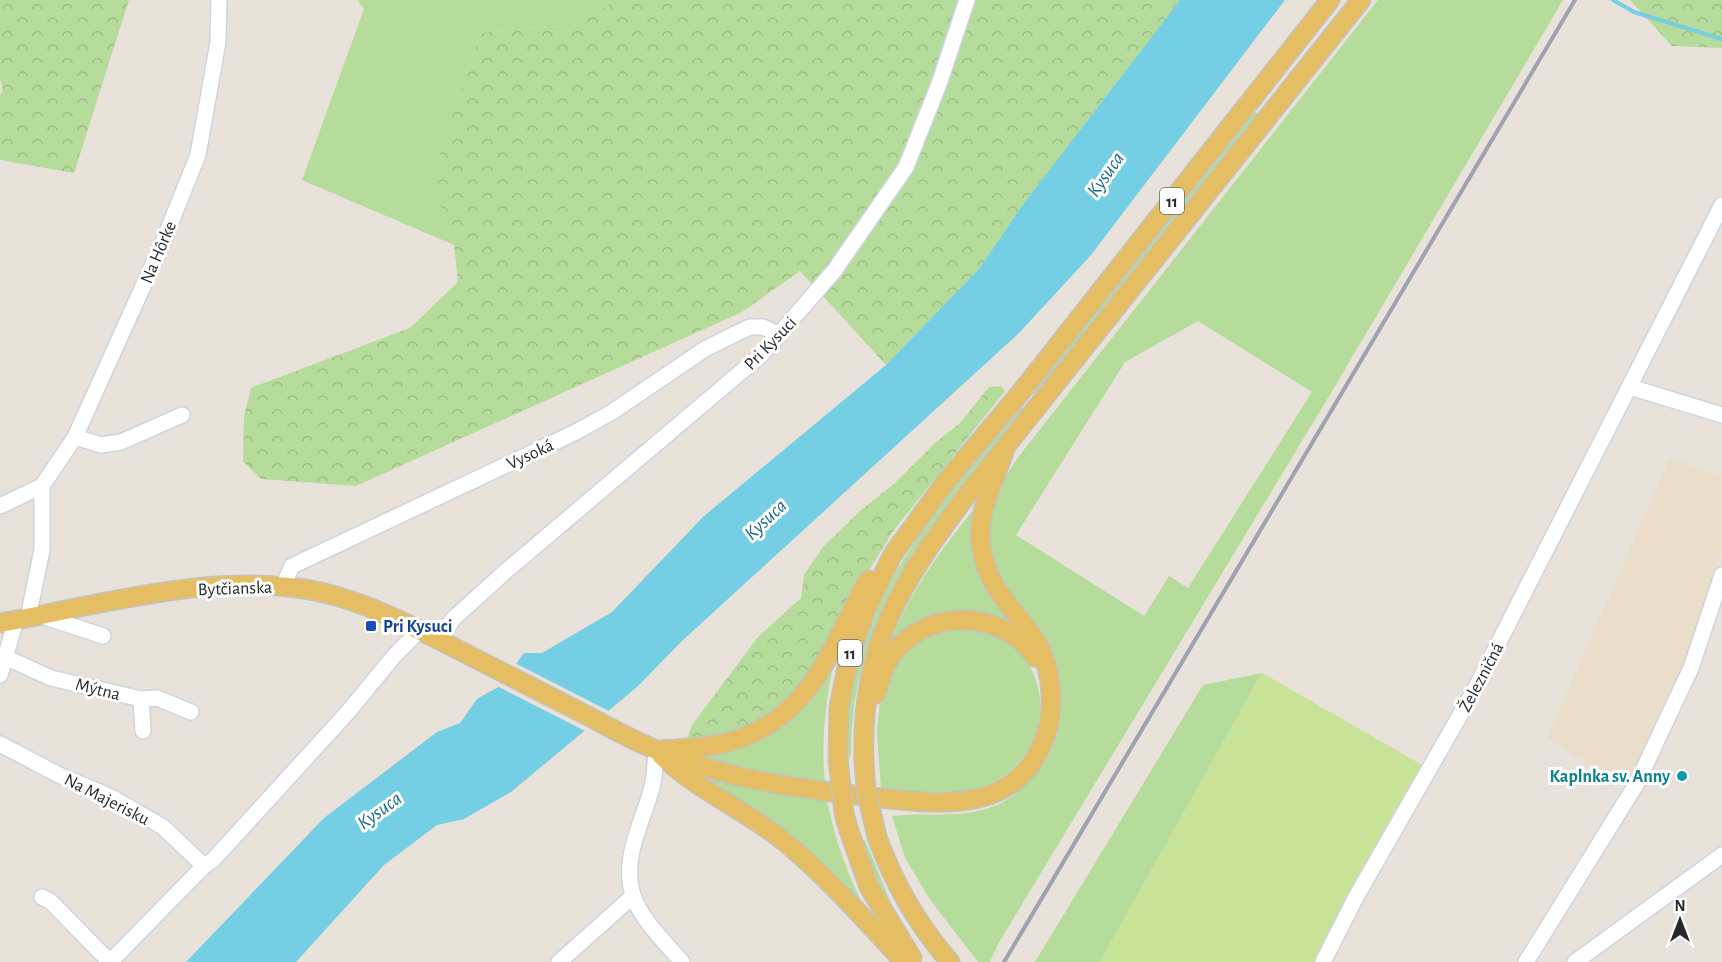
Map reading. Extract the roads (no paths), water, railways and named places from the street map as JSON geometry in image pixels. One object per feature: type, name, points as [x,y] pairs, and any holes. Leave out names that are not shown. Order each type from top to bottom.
[{"type":"main road","name":"11","points":[[915,962],[869,887],[844,813],[838,759],[839,707],[849,657],[867,607],[893,554],[948,479],[1013,402],[1330,0]]},
{"type":"main road","name":"11","points":[[950,962],[932,941],[894,883],[877,837],[866,789],[863,742],[866,694],[877,642],[889,614],[931,542],[1361,0]]},
{"type":"main road","points":[[656,750],[723,774],[762,782],[924,802],[952,804],[978,800],[1013,782],[1038,753],[1050,718],[1050,688],[1042,653],[1035,640],[997,593],[988,575],[981,544],[980,529],[983,513],[1005,448]]},
{"type":"main road","points":[[656,750],[727,742],[767,727],[792,708],[819,676],[872,572],[893,554]]},
{"type":"main road","name":"Bytčianska","points":[[21,619],[138,595],[231,587],[282,586],[337,596],[420,630],[656,750]]},
{"type":"main road","points":[[863,742],[886,664],[906,640],[932,624],[964,620],[994,625],[1020,641],[1047,675]]},
{"type":"main road","points":[[656,750],[681,775],[727,801],[785,842],[904,962]]},
{"type":"street","name":"Na Hôrke","points":[[42,486],[75,437],[158,252],[198,155],[218,42],[219,0]]},
{"type":"street","name":"Pri Kysuci","points":[[440,640],[453,619],[492,583],[713,398],[780,335],[849,251],[906,167],[939,84],[967,0]]},
{"type":"street","name":"Železničná","points":[[1323,962],[1356,897],[1475,689],[1722,205]]},
{"type":"street","name":"Vysoká","points":[[282,586],[292,566],[576,432],[612,412],[705,349],[750,327],[763,327],[780,335]]},
{"type":"street","points":[[1630,387],[1722,415]]},
{"type":"street","points":[[75,437],[101,445],[121,442],[182,415]]},
{"type":"street","points":[[0,506],[42,486],[42,550],[8,658],[0,675]]},
{"type":"street","points":[[1526,962],[1637,783],[1691,668],[1722,575]]},
{"type":"street","points":[[21,619],[103,636]]},
{"type":"street","points":[[42,897],[50,901],[110,962],[204,866],[213,860],[348,712],[394,656],[420,630]]},
{"type":"street","name":"Mýtna","points":[[8,658],[51,678],[141,699],[157,698],[191,712]]},
{"type":"street","points":[[141,699],[143,731]]},
{"type":"street","name":"Na Majerisku","points":[[0,744],[59,775],[113,798],[163,827],[204,866]]},
{"type":"street","points":[[656,750],[653,785],[634,839],[630,859],[633,896],[652,926],[682,962]]},
{"type":"street","points":[[1575,962],[1722,855]]},
{"type":"street","points":[[559,962],[633,896]]},
{"type":"water","name":"Kysuca","points":[[1180,0],[1285,0],[1091,255],[1019,333],[682,641],[637,687],[511,792],[464,819],[437,825],[384,865],[296,962],[186,962],[324,818],[437,732],[460,723],[477,699],[500,686],[524,653],[542,653],[612,612],[704,516],[886,365],[979,269],[1024,203]]},
{"type":"waterway","points":[[1613,0],[1634,12],[1722,39]]},
{"type":"railway","points":[[1004,962],[1575,0]]},
{"type":"place","name":"Pri Kysuci","points":[[371,626]]},
{"type":"place","name":"Kaplnka sv. Anny","points":[[1682,776]]}]
